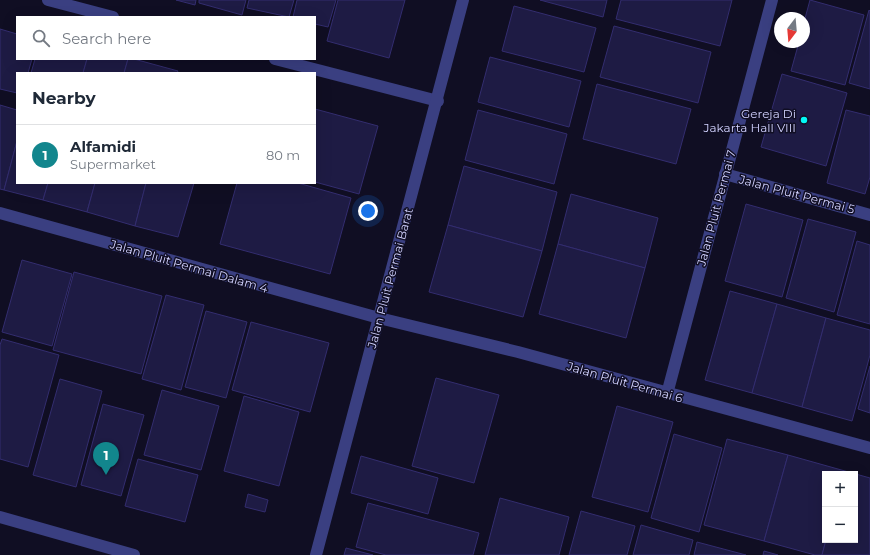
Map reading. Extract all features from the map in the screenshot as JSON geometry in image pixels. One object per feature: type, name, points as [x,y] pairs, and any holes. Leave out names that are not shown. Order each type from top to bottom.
[{"type":"street","points":[[48,0],[109,16]]},
{"type":"street","name":"Jalan Pluit Permai Barat","points":[[316,555],[438,102],[463,0]]},
{"type":"street","name":"Jalan Pluit Permai 7","points":[[667,394],[772,0]]},
{"type":"street","points":[[278,60],[438,102]]},
{"type":"street","name":"Jalan Pluit Permai 5","points":[[725,174],[870,215]]},
{"type":"street","name":"Jalan Pluit Permai Dalam 4","points":[[0,213],[379,318]]},
{"type":"street","name":"Jalan Pluit Permai 6","points":[[379,318],[518,352],[667,394],[870,448]]},
{"type":"street","points":[[0,518],[131,555]]},
{"type":"building","points":[[176,0],[196,0],[195,5]]},
{"type":"building","points":[[199,0],[246,0],[242,15],[199,3]]},
{"type":"building","points":[[249,0],[294,0],[289,16],[247,8]]},
{"type":"building","points":[[297,0],[336,0],[328,27],[316,24],[316,16],[293,16]]},
{"type":"building","points":[[338,0],[405,0],[389,58],[327,41]]},
{"type":"building","points":[[540,0],[607,0],[603,17]]},
{"type":"building","points":[[621,0],[732,0],[720,46],[616,19]]},
{"type":"building","points":[[810,0],[864,15],[845,85],[791,71],[797,48],[810,48],[810,12],[807,12]]},
{"type":"building","points":[[514,6],[596,28],[584,72],[502,51]]},
{"type":"building","points":[[869,10],[870,11],[870,89],[849,83]]},
{"type":"building","points":[[614,26],[711,52],[698,103],[600,77]]},
{"type":"building","points":[[0,29],[16,34],[16,60],[32,60],[28,72],[16,72],[16,93],[0,89]]},
{"type":"building","points":[[490,57],[581,81],[569,127],[478,102]]},
{"type":"building","points":[[35,60],[87,60],[83,72],[31,72]]},
{"type":"building","points":[[87,60],[128,60],[124,72],[83,72]]},
{"type":"building","points":[[128,60],[138,60],[178,71],[178,72],[124,72]]},
{"type":"building","name":"Gereja Di Jakarta Hall VIII","points":[[782,74],[847,93],[826,166],[761,147]]},
{"type":"building","points":[[597,84],[691,109],[676,164],[583,139]]},
{"type":"building","points":[[0,105],[16,110],[16,145],[4,190],[0,189]]},
{"type":"building","points":[[316,109],[378,126],[359,194],[316,182]]},
{"type":"building","points":[[478,110],[567,134],[554,184],[465,160]]},
{"type":"building","points":[[846,110],[870,116],[870,177],[865,194],[827,183]]},
{"type":"building","points":[[16,145],[16,184],[48,184],[43,200],[4,190]]},
{"type":"building","points":[[464,166],[557,192],[542,251],[448,225]]},
{"type":"building","points":[[48,184],[95,184],[87,212],[43,200]]},
{"type":"building","points":[[95,184],[146,184],[135,226],[87,212]]},
{"type":"building","points":[[146,184],[194,184],[178,237],[135,226]]},
{"type":"building","points":[[237,184],[302,184],[351,198],[330,274],[220,244]]},
{"type":"building","points":[[571,194],[658,218],[645,268],[558,244]]},
{"type":"building","points":[[746,204],[803,220],[782,297],[725,281]]},
{"type":"building","points":[[808,219],[856,232],[834,312],[786,298]]},
{"type":"building","points":[[448,225],[542,251],[523,317],[429,292]]},
{"type":"building","points":[[857,241],[870,245],[870,324],[837,315]]},
{"type":"building","points":[[558,244],[645,268],[626,338],[539,314]]},
{"type":"building","points":[[22,260],[72,274],[52,346],[2,332]]},
{"type":"building","points":[[74,272],[162,296],[141,374],[53,350]]},
{"type":"building","points":[[730,291],[777,304],[752,393],[705,380]]},
{"type":"building","points":[[166,295],[204,305],[181,390],[142,379]]},
{"type":"building","points":[[777,304],[826,318],[802,407],[752,393]]},
{"type":"building","points":[[206,311],[247,322],[226,398],[185,387]]},
{"type":"building","points":[[826,318],[870,330],[870,355],[852,421],[802,407]]},
{"type":"building","points":[[251,322],[329,343],[310,412],[232,390]]},
{"type":"building","points":[[2,339],[59,355],[28,467],[0,459],[0,345]]},
{"type":"building","points":[[870,366],[870,413],[858,409]]},
{"type":"building","points":[[436,378],[499,395],[474,483],[412,466]]},
{"type":"building","points":[[60,379],[102,391],[76,487],[33,475]]},
{"type":"building","points":[[162,390],[219,406],[201,470],[144,455]]},
{"type":"building","points":[[244,396],[299,412],[279,486],[224,471]]},
{"type":"building","points":[[103,404],[144,415],[121,496],[81,485]]},
{"type":"building","points":[[617,406],[673,422],[648,512],[592,497]]},
{"type":"building","points":[[674,434],[722,448],[699,532],[651,518]]},
{"type":"building","points":[[727,439],[788,455],[764,541],[704,525]]},
{"type":"building","points":[[788,455],[845,471],[822,471],[822,543],[825,543],[822,555],[815,555],[764,541]]},
{"type":"building","points":[[361,456],[438,478],[428,514],[351,493]]},
{"type":"building","points":[[138,459],[198,475],[185,522],[125,506]]},
{"type":"building","points":[[858,475],[870,478],[870,555],[822,555],[825,543],[858,543]]},
{"type":"building","points":[[248,494],[268,500],[265,512],[245,507]]},
{"type":"building","points":[[500,498],[569,517],[559,555],[485,555]]},
{"type":"building","points":[[368,503],[479,533],[473,555],[386,555],[356,547]]},
{"type":"building","points":[[581,511],[635,526],[627,555],[569,555]]},
{"type":"building","points":[[641,525],[693,540],[689,555],[633,555]]},
{"type":"building","points":[[697,542],[746,555],[694,555]]},
{"type":"building","points":[[346,548],[373,555],[344,555]]},
{"type":"building","points":[[764,551],[778,555],[763,555]]},
{"type":"place","name":"Gereja Di Jakarta Hall VIII","points":[[804,120]]},
{"type":"place","name":"Alfamidi","points":[[106,475]]}]
